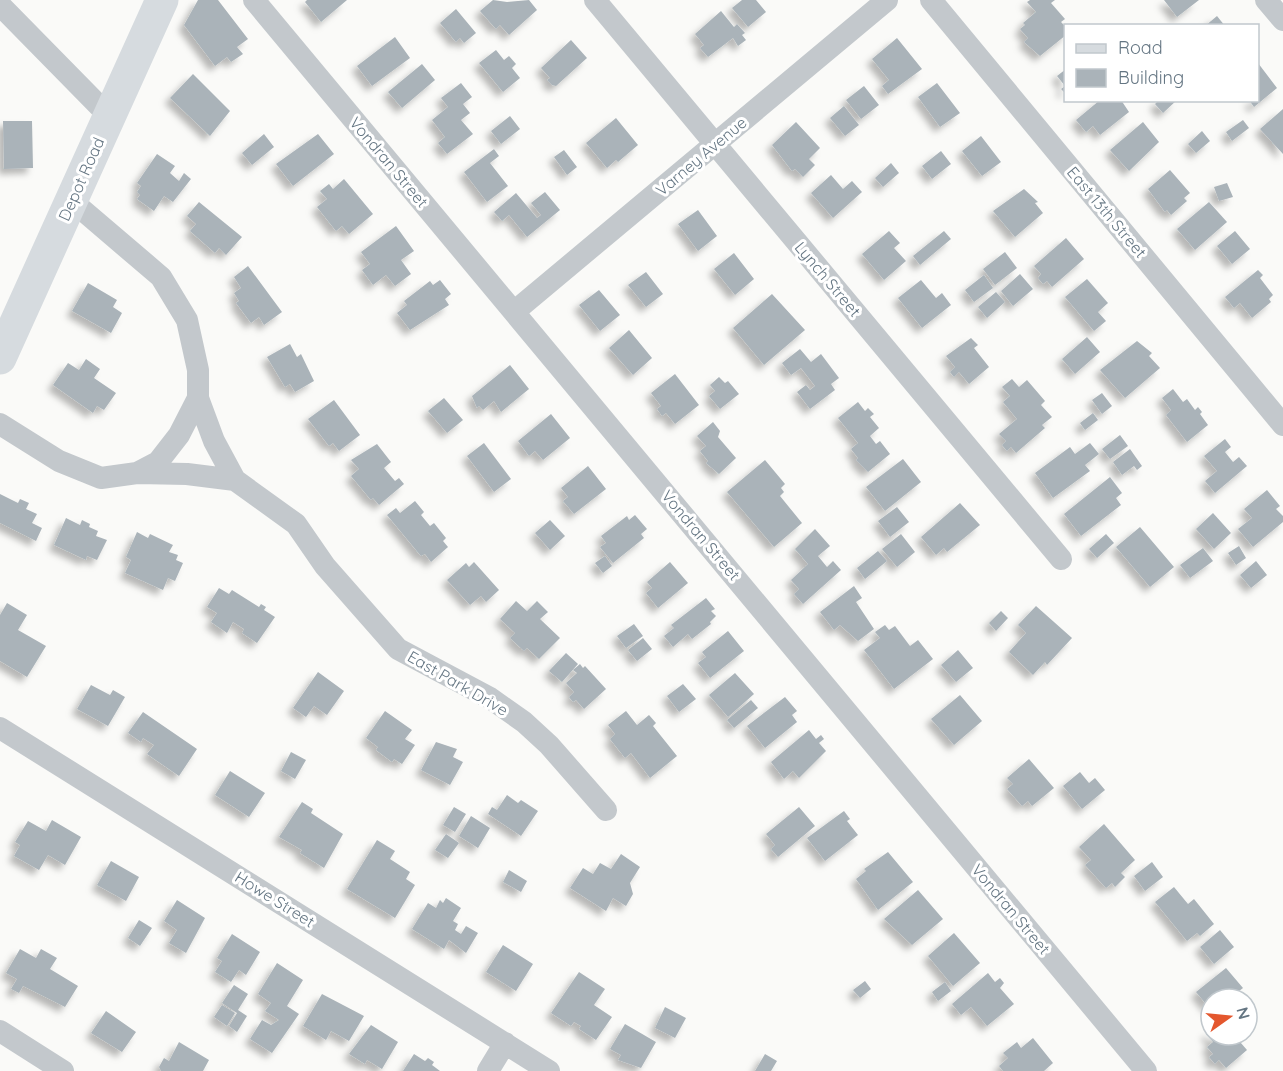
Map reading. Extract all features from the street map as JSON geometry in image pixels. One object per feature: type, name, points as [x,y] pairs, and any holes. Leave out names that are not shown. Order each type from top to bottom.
[{"type":"street","name":"Depot Road","points":[[0,358],[162,0]]},
{"type":"street","name":"Vondran Street","points":[[254,0],[1146,1071]]},
{"type":"street","name":"Lynch Street","points":[[595,0],[1061,559]]},
{"type":"street","name":"Varney Avenue","points":[[515,311],[886,0]]},
{"type":"street","name":"East 13th Street","points":[[931,0],[1283,425]]},
{"type":"street","points":[[1266,0],[1283,20]]},
{"type":"street","points":[[0,5],[110,116]]},
{"type":"street","name":"East Park Drive","points":[[72,201],[161,277],[187,320],[198,370],[198,398],[214,441],[236,480],[296,524],[325,566],[398,649],[490,699],[524,722],[549,745],[606,810]]},
{"type":"street","name":"East Park Drive","points":[[137,473],[158,462],[179,435],[198,398]]},
{"type":"street","name":"East Park Drive","points":[[0,423],[59,460],[101,478],[137,473],[187,474],[236,480]]},
{"type":"street","name":"Howe Street","points":[[0,728],[549,1071]]},
{"type":"street","points":[[0,1031],[63,1071]]},
{"type":"street","points":[[488,1071],[505,1043]]},
{"type":"building","points":[[198,0],[218,0],[248,39],[237,47],[243,54],[231,62],[227,57],[215,66],[184,25]]},
{"type":"building","points":[[307,0],[347,0],[321,22],[305,2]]},
{"type":"building","points":[[493,0],[507,2],[529,0],[537,10],[509,35],[500,25],[496,29],[480,11]]},
{"type":"building","points":[[742,0],[756,0],[766,12],[748,27],[732,8]]},
{"type":"building","points":[[1055,0],[1051,3],[1065,19],[1061,22],[1064,25],[1064,37],[1040,56],[1024,42],[1028,38],[1020,29],[1025,25],[1023,23],[1036,12],[1027,2]]},
{"type":"building","points":[[1164,0],[1199,0],[1177,17]]},
{"type":"building","points":[[456,9],[476,33],[464,43],[460,38],[456,42],[440,23]]},
{"type":"building","points":[[721,11],[734,27],[737,24],[745,33],[742,35],[746,40],[738,46],[733,38],[708,57],[700,48],[704,45],[695,34]]},
{"type":"building","points":[[1217,16],[1223,24],[1207,24]]},
{"type":"building","points":[[395,37],[410,58],[372,86],[357,66]]},
{"type":"building","points":[[897,38],[922,69],[888,94],[882,86],[889,80],[872,59]]},
{"type":"building","points":[[571,40],[587,58],[556,86],[552,85],[547,80],[550,78],[541,68]]},
{"type":"building","points":[[496,50],[504,60],[509,56],[516,64],[512,68],[520,78],[503,92],[479,63]]},
{"type":"building","points":[[422,64],[435,80],[402,108],[388,92]]},
{"type":"building","points":[[1259,64],[1277,88],[1254,107],[1250,102],[1259,102]]},
{"type":"building","points":[[1064,71],[1064,85],[1057,76]]},
{"type":"building","points":[[193,74],[230,111],[210,136],[170,98]]},
{"type":"building","points":[[461,83],[472,97],[463,104],[470,113],[461,120],[473,134],[447,154],[438,143],[445,137],[432,120],[448,107],[441,98]]},
{"type":"building","points":[[937,83],[960,113],[940,127],[918,97]]},
{"type":"building","points":[[864,86],[879,105],[861,119],[846,100]]},
{"type":"building","points":[[1098,102],[1122,102],[1129,112],[1100,135],[1093,126],[1086,132],[1076,120]]},
{"type":"building","points":[[1157,102],[1175,102],[1163,113],[1155,104]]},
{"type":"building","points":[[844,106],[859,125],[845,136],[830,118]]},
{"type":"building","points":[[1283,109],[1283,154],[1260,129]]},
{"type":"building","points":[[510,116],[520,129],[501,144],[491,131]]},
{"type":"building","points":[[616,118],[638,145],[607,168],[586,143]]},
{"type":"building","points":[[1243,120],[1249,128],[1232,141],[1226,132]]},
{"type":"building","points":[[3,121],[32,121],[33,168],[4,169]]},
{"type":"building","points":[[796,122],[820,148],[809,159],[815,165],[803,177],[795,169],[792,171],[772,145]]},
{"type":"building","points":[[1143,122],[1159,142],[1129,171],[1110,150]]},
{"type":"building","points":[[1202,131],[1210,141],[1196,153],[1188,144]]},
{"type":"building","points":[[264,134],[274,147],[252,165],[242,153]]},
{"type":"building","points":[[318,134],[334,154],[293,186],[276,164]]},
{"type":"building","points":[[981,136],[1001,162],[982,176],[962,151]]},
{"type":"building","points":[[494,149],[499,156],[490,163],[508,186],[487,202],[464,172]]},
{"type":"building","points":[[564,150],[577,167],[567,175],[554,157]]},
{"type":"building","points":[[941,151],[951,164],[932,179],[922,166]]},
{"type":"building","points":[[157,154],[175,166],[170,173],[179,181],[184,173],[191,179],[173,202],[164,196],[154,211],[137,199],[140,195],[137,192],[141,186],[137,183]]},
{"type":"building","points":[[891,163],[899,173],[883,187],[875,178]]},
{"type":"building","points":[[1170,170],[1190,193],[1184,198],[1187,201],[1171,215],[1167,210],[1165,212],[1148,189]]},
{"type":"building","points":[[831,175],[843,189],[852,181],[862,192],[833,218],[811,193]]},
{"type":"building","points":[[344,179],[373,214],[349,234],[342,226],[336,231],[317,207],[327,199],[320,191],[329,184],[333,189]]},
{"type":"building","points":[[1227,183],[1233,197],[1219,201],[1214,187]]},
{"type":"building","points":[[1024,189],[1038,202],[1035,203],[1043,213],[1015,237],[993,211]]},
{"type":"building","points":[[545,192],[560,210],[527,237],[509,215],[502,221],[494,212],[516,193],[537,218],[541,215],[531,203]]},
{"type":"building","points":[[199,202],[242,237],[226,255],[219,248],[215,253],[190,231],[196,224],[187,216]]},
{"type":"building","points":[[1209,202],[1227,222],[1195,250],[1177,229]]},
{"type":"building","points":[[698,210],[717,236],[698,251],[678,224]]},
{"type":"building","points":[[396,226],[414,251],[401,260],[411,274],[395,286],[386,275],[373,285],[362,270],[370,264],[361,252]]},
{"type":"building","points":[[889,231],[900,243],[894,248],[906,261],[884,280],[862,254]]},
{"type":"building","points":[[944,231],[951,239],[920,265],[913,256]]},
{"type":"building","points":[[1235,231],[1250,249],[1232,264],[1217,246]]},
{"type":"building","points":[[1066,238],[1084,259],[1052,287],[1047,281],[1043,284],[1038,278],[1041,274],[1034,266]]},
{"type":"building","points":[[1005,252],[1017,268],[995,285],[983,269]]},
{"type":"building","points":[[734,253],[754,279],[735,295],[714,269]]},
{"type":"building","points":[[248,266],[282,312],[264,325],[259,317],[251,323],[236,303],[239,301],[234,293],[241,288],[234,277]]},
{"type":"building","points":[[1258,270],[1263,275],[1260,278],[1273,295],[1269,299],[1271,302],[1252,318],[1240,303],[1234,308],[1225,297]]},
{"type":"building","points":[[646,272],[663,294],[646,307],[628,285]]},
{"type":"building","points":[[1020,274],[1033,289],[1013,306],[1001,291]]},
{"type":"building","points":[[984,275],[993,288],[974,302],[965,290]]},
{"type":"building","points":[[1087,279],[1108,303],[1098,312],[1106,321],[1094,331],[1065,297]]},
{"type":"building","points":[[440,280],[451,294],[445,299],[449,305],[410,330],[397,313],[407,305],[404,301],[430,281],[433,285]]},
{"type":"building","points":[[921,280],[936,298],[942,293],[951,305],[922,328],[898,298]]},
{"type":"building","points":[[88,283],[117,300],[113,307],[122,313],[111,333],[72,311]]},
{"type":"building","points":[[599,290],[620,315],[600,331],[579,305]]},
{"type":"building","points":[[996,292],[1005,302],[987,318],[978,307]]},
{"type":"building","points":[[772,294],[805,330],[764,365],[733,328]]},
{"type":"building","points":[[629,330],[652,358],[633,375],[609,348]]},
{"type":"building","points":[[1087,337],[1100,352],[1075,374],[1062,359]]},
{"type":"building","points":[[971,338],[978,345],[974,348],[989,367],[969,384],[959,372],[954,377],[950,372],[955,367],[946,356]]},
{"type":"building","points":[[1137,341],[1152,353],[1149,356],[1160,368],[1125,398],[1100,370]]},
{"type":"building","points":[[290,344],[297,357],[301,354],[314,381],[295,392],[290,384],[285,387],[267,357]]},
{"type":"building","points":[[800,349],[811,362],[821,354],[839,378],[831,384],[835,390],[810,409],[797,392],[806,385],[810,390],[815,386],[801,368],[791,375],[782,363]]},
{"type":"building","points":[[86,359],[100,369],[94,378],[116,393],[104,410],[97,406],[93,413],[53,385],[68,363],[79,370]]},
{"type":"building","points":[[510,365],[529,389],[501,412],[494,401],[483,410],[479,406],[477,408],[472,396]]},
{"type":"building","points":[[675,374],[699,405],[675,424],[666,413],[662,416],[657,409],[661,406],[651,393]]},
{"type":"building","points":[[719,377],[725,383],[728,381],[739,394],[720,409],[709,396],[715,391],[710,385]]},
{"type":"building","points":[[1012,379],[1019,387],[1027,380],[1045,401],[1041,405],[1052,417],[1042,425],[1045,428],[1016,453],[1011,447],[1007,451],[1002,445],[1006,441],[999,434],[1017,419],[1003,402],[1010,396],[1002,387]]},
{"type":"building","points":[[1173,389],[1183,402],[1187,399],[1195,410],[1198,407],[1208,425],[1187,442],[1166,415],[1171,410],[1162,398]]},
{"type":"building","points":[[1102,393],[1112,406],[1102,414],[1092,400]]},
{"type":"building","points":[[444,398],[463,420],[447,433],[428,411]]},
{"type":"building","points":[[334,400],[360,435],[339,451],[333,443],[329,446],[308,419]]},
{"type":"building","points":[[858,402],[865,411],[868,408],[874,414],[870,417],[879,428],[870,436],[876,444],[880,441],[890,454],[868,472],[856,460],[858,458],[851,449],[858,443],[838,418]]},
{"type":"building","points":[[1093,413],[1098,420],[1085,430],[1080,423]]},
{"type":"building","points":[[551,414],[570,438],[543,460],[535,451],[529,456],[518,441]]},
{"type":"building","points":[[713,422],[720,431],[718,437],[736,458],[719,474],[706,463],[708,461],[700,451],[706,446],[697,436]]},
{"type":"building","points":[[1120,435],[1128,446],[1110,459],[1102,449]]},
{"type":"building","points":[[1225,439],[1231,447],[1225,452],[1233,462],[1239,457],[1247,466],[1215,493],[1205,481],[1217,471],[1204,456]]},
{"type":"building","points":[[484,443],[511,479],[494,492],[467,456]]},
{"type":"building","points":[[1090,443],[1099,454],[1085,465],[1090,471],[1053,498],[1035,473],[1070,447],[1075,454]]},
{"type":"building","points":[[377,444],[391,462],[384,468],[395,481],[399,478],[404,484],[379,505],[373,498],[371,500],[351,476],[359,469],[351,460]]},
{"type":"building","points":[[1130,449],[1142,466],[1137,470],[1134,466],[1122,475],[1113,462]]},
{"type":"building","points":[[903,459],[921,482],[885,511],[866,487]]},
{"type":"building","points":[[765,460],[785,484],[781,488],[784,492],[780,496],[802,523],[774,547],[727,492]]},
{"type":"building","points":[[588,466],[606,489],[574,514],[563,501],[568,497],[561,488]]},
{"type":"building","points":[[1110,477],[1122,493],[1116,498],[1121,505],[1081,536],[1064,514]]},
{"type":"building","points":[[1267,490],[1280,506],[1276,509],[1283,516],[1283,522],[1253,547],[1238,529],[1252,518],[1244,509]]},
{"type":"building","points":[[0,494],[18,503],[20,499],[29,503],[26,509],[37,514],[32,523],[42,528],[36,541],[0,523]]},
{"type":"building","points":[[415,501],[424,512],[421,515],[430,526],[434,523],[446,538],[443,541],[448,547],[431,562],[425,554],[421,556],[387,515],[396,508],[400,513]]},
{"type":"building","points":[[960,503],[980,525],[947,552],[944,548],[936,555],[921,537]]},
{"type":"building","points":[[897,507],[909,522],[890,537],[878,521]]},
{"type":"building","points":[[1213,513],[1231,533],[1214,549],[1196,529]]},
{"type":"building","points":[[635,515],[647,529],[641,534],[644,538],[613,563],[600,547],[606,543],[601,536],[627,516],[629,520]]},
{"type":"building","points":[[66,518],[80,525],[82,520],[90,524],[89,527],[98,531],[96,536],[107,540],[97,560],[87,556],[86,560],[54,545]]},
{"type":"building","points":[[550,520],[565,536],[550,550],[535,533]]},
{"type":"building","points":[[1140,527],[1174,567],[1150,587],[1116,547]]},
{"type":"building","points":[[815,529],[830,546],[818,556],[827,567],[833,561],[841,570],[803,604],[794,594],[799,589],[791,580],[808,564],[795,549]]},
{"type":"building","points":[[137,532],[148,538],[150,534],[173,545],[169,552],[178,555],[176,560],[183,563],[175,581],[168,578],[163,590],[125,573],[131,560],[126,557]]},
{"type":"building","points":[[901,534],[915,552],[897,567],[882,549]]},
{"type":"building","points":[[1106,534],[1114,543],[1097,558],[1089,549]]},
{"type":"building","points":[[1239,546],[1246,558],[1236,565],[1228,553]]},
{"type":"building","points":[[1203,548],[1213,561],[1190,578],[1180,565]]},
{"type":"building","points":[[878,551],[887,561],[865,579],[857,568]]},
{"type":"building","points":[[605,556],[612,566],[603,573],[595,563]]},
{"type":"building","points":[[1256,561],[1267,575],[1251,588],[1240,575]]},
{"type":"building","points":[[474,562],[499,590],[486,602],[481,596],[470,605],[447,580],[466,563],[469,567]]},
{"type":"building","points":[[670,562],[688,583],[658,608],[646,593],[652,588],[647,582]]},
{"type":"building","points":[[854,586],[862,598],[856,602],[874,629],[858,641],[840,625],[834,630],[820,612]]},
{"type":"building","points":[[219,588],[229,594],[232,590],[259,607],[261,604],[266,607],[264,610],[275,617],[257,643],[242,633],[244,629],[233,622],[227,633],[211,622],[217,613],[207,607]]},
{"type":"building","points":[[706,598],[715,609],[711,611],[716,616],[710,622],[711,624],[692,639],[688,634],[673,647],[664,636],[674,628],[671,625]]},
{"type":"building","points":[[516,601],[527,611],[537,601],[548,612],[540,619],[560,638],[539,659],[527,648],[524,651],[510,638],[515,633],[500,619]]},
{"type":"building","points":[[7,603],[27,615],[18,630],[46,646],[27,677],[0,661],[0,615]]},
{"type":"building","points":[[1036,606],[1072,638],[1047,665],[1045,662],[1033,675],[1009,652],[1026,633],[1018,625]]},
{"type":"building","points":[[1001,611],[1008,618],[996,631],[989,623]]},
{"type":"building","points":[[634,624],[643,636],[626,648],[617,636]]},
{"type":"building","points":[[885,625],[889,630],[895,626],[910,646],[918,640],[933,659],[894,689],[864,650],[880,638],[875,632]]},
{"type":"building","points":[[728,631],[744,651],[710,678],[698,663],[706,657],[702,652]]},
{"type":"building","points":[[643,638],[652,649],[637,661],[628,650]]},
{"type":"building","points":[[958,650],[973,668],[956,682],[941,665]]},
{"type":"building","points":[[566,653],[578,664],[562,682],[549,671]]},
{"type":"building","points":[[580,664],[583,668],[585,666],[606,689],[584,709],[576,700],[573,702],[569,697],[574,692],[566,683],[577,673],[573,670]]},
{"type":"building","points":[[318,672],[344,691],[327,715],[314,706],[306,717],[293,708]]},
{"type":"building","points":[[735,673],[754,694],[728,717],[709,695]]},
{"type":"building","points":[[683,684],[696,699],[679,712],[667,696]]},
{"type":"building","points":[[91,685],[110,695],[113,690],[125,697],[108,726],[77,709]]},
{"type":"building","points":[[960,695],[982,721],[954,745],[931,719]]},
{"type":"building","points":[[785,697],[797,711],[792,715],[797,722],[765,748],[747,726]]},
{"type":"building","points":[[751,700],[758,708],[734,728],[727,720]]},
{"type":"building","points":[[385,711],[412,730],[405,739],[415,745],[402,764],[394,759],[392,762],[376,750],[378,747],[366,738]]},
{"type":"building","points":[[626,711],[637,725],[649,715],[656,723],[653,726],[677,756],[650,778],[631,753],[625,758],[610,739],[615,734],[608,725]]},
{"type":"building","points":[[143,712],[197,749],[179,776],[147,754],[154,745],[143,738],[141,742],[128,733]]},
{"type":"building","points":[[809,730],[816,739],[821,735],[824,739],[819,743],[826,751],[799,778],[793,771],[784,779],[771,762]]},
{"type":"building","points":[[436,742],[457,749],[453,757],[463,762],[450,785],[421,770]]},
{"type":"building","points":[[291,752],[306,760],[295,779],[281,771]]},
{"type":"building","points":[[1029,759],[1054,788],[1032,806],[1028,801],[1022,806],[1007,789],[1013,784],[1007,778]]},
{"type":"building","points":[[230,771],[265,793],[249,817],[215,795]]},
{"type":"building","points":[[1080,772],[1089,783],[1095,778],[1105,790],[1082,809],[1063,786]]},
{"type":"building","points":[[507,795],[518,803],[521,800],[538,811],[521,836],[488,814],[492,807],[497,810]]},
{"type":"building","points":[[302,802],[313,809],[311,813],[343,834],[324,868],[300,853],[302,850],[279,837]]},
{"type":"building","points":[[454,807],[466,814],[455,832],[443,825]]},
{"type":"building","points":[[799,807],[815,826],[778,857],[771,849],[775,845],[766,834]]},
{"type":"building","points":[[844,811],[850,819],[847,821],[858,835],[825,861],[807,838]]},
{"type":"building","points":[[471,816],[490,828],[478,848],[459,836]]},
{"type":"building","points":[[52,820],[81,837],[65,865],[48,855],[39,870],[14,856],[20,845],[15,842],[28,821],[46,831]]},
{"type":"building","points":[[1104,824],[1135,860],[1121,873],[1125,877],[1115,887],[1112,883],[1106,888],[1085,865],[1091,860],[1079,847]]},
{"type":"building","points":[[446,834],[459,843],[448,858],[435,850]]},
{"type":"building","points":[[377,840],[395,851],[390,859],[410,872],[406,879],[415,885],[395,918],[347,889]]},
{"type":"building","points":[[888,852],[913,882],[878,910],[856,879],[866,871],[864,869]]},
{"type":"building","points":[[621,854],[640,867],[630,883],[633,894],[626,906],[613,898],[606,911],[570,888],[583,868],[593,874],[600,863],[611,869]]},
{"type":"building","points":[[111,861],[139,877],[126,901],[97,885]]},
{"type":"building","points":[[1152,862],[1163,877],[1145,891],[1134,876]]},
{"type":"building","points":[[509,870],[527,881],[521,892],[503,882]]},
{"type":"building","points":[[1174,887],[1188,904],[1194,899],[1214,924],[1200,936],[1197,933],[1187,941],[1155,902]]},
{"type":"building","points":[[918,890],[943,919],[912,945],[884,919]]},
{"type":"building","points":[[446,898],[461,908],[453,921],[458,924],[455,930],[461,934],[466,926],[478,933],[466,953],[449,940],[444,949],[412,929],[428,903],[436,908],[440,900],[443,903]]},
{"type":"building","points":[[177,900],[205,918],[186,953],[169,943],[177,930],[164,921]]},
{"type":"building","points":[[139,920],[152,928],[140,946],[128,938]]},
{"type":"building","points":[[1220,930],[1234,947],[1214,964],[1200,947]]},
{"type":"building","points":[[954,933],[980,963],[953,986],[928,956]]},
{"type":"building","points":[[232,934],[260,952],[246,975],[239,970],[231,982],[215,972],[222,961],[217,958]]},
{"type":"building","points":[[503,945],[533,964],[516,991],[486,972]]},
{"type":"building","points":[[20,949],[36,958],[41,949],[57,958],[50,969],[78,986],[65,1007],[23,986],[19,993],[11,989],[17,979],[6,973]]},
{"type":"building","points":[[277,963],[303,980],[287,1006],[299,1014],[272,1053],[250,1039],[262,1020],[271,1025],[279,1020],[265,1011],[271,1003],[258,994]]},
{"type":"building","points":[[1226,968],[1242,987],[1202,987]]},
{"type":"building","points":[[579,972],[605,989],[594,1005],[612,1017],[596,1040],[579,1029],[581,1026],[574,1022],[571,1026],[551,1013]]},
{"type":"building","points":[[988,973],[995,982],[1000,978],[1004,983],[1000,988],[1014,1004],[987,1026],[971,1007],[961,1015],[952,1004]]},
{"type":"building","points":[[865,981],[871,989],[860,998],[853,990]]},
{"type":"building","points":[[945,982],[951,991],[938,1001],[932,992]]},
{"type":"building","points":[[234,985],[248,994],[238,1010],[247,1016],[237,1032],[229,1026],[237,1013],[222,1003]]},
{"type":"building","points":[[322,994],[364,1016],[349,1041],[331,1031],[326,1040],[303,1026]]},
{"type":"building","points":[[222,1005],[235,1013],[227,1026],[214,1017]]},
{"type":"building","points":[[665,1007],[686,1018],[675,1038],[655,1028]]},
{"type":"building","points":[[106,1011],[136,1032],[122,1052],[91,1033]]},
{"type":"building","points":[[625,1024],[656,1042],[641,1068],[618,1060],[621,1055],[610,1049]]},
{"type":"building","points":[[371,1025],[398,1042],[382,1069],[367,1060],[365,1064],[349,1054]]},
{"type":"building","points":[[1033,1038],[1053,1063],[1044,1071],[1003,1071],[999,1066],[1008,1058],[1003,1053],[1017,1042],[1021,1048]]},
{"type":"building","points":[[179,1042],[209,1060],[203,1071],[161,1071],[159,1067],[164,1058],[169,1061]]},
{"type":"building","points":[[1207,1047],[1244,1047],[1247,1050],[1226,1068],[1219,1060],[1215,1064],[1209,1057],[1213,1054]]},
{"type":"building","points":[[414,1054],[425,1061],[428,1058],[434,1062],[432,1065],[440,1071],[403,1071]]},
{"type":"building","points":[[765,1054],[777,1061],[771,1071],[755,1071]]}]
